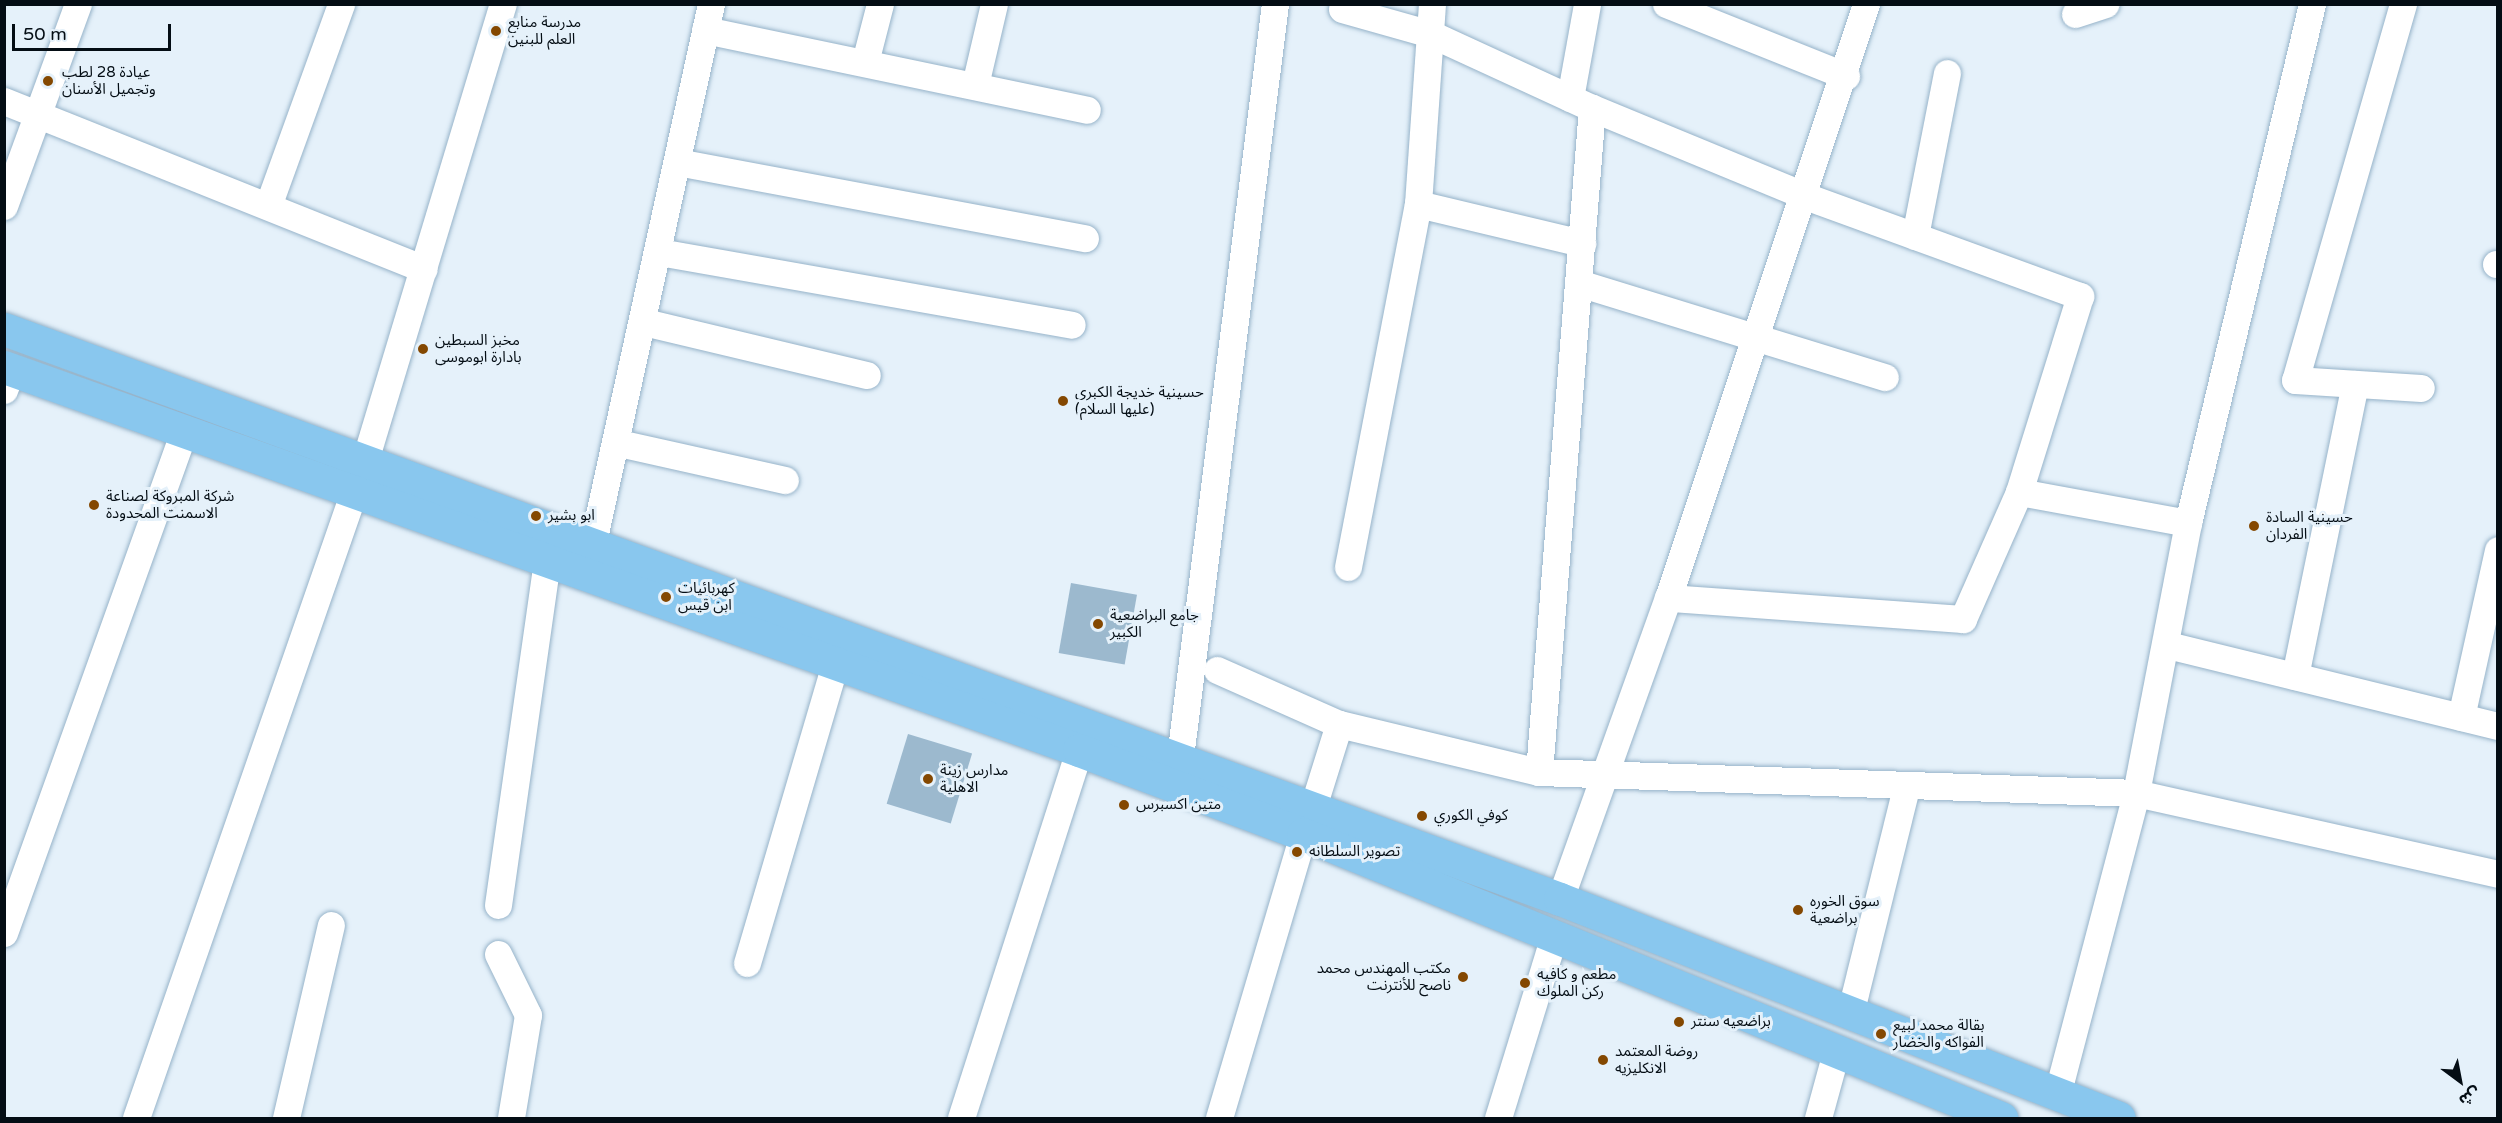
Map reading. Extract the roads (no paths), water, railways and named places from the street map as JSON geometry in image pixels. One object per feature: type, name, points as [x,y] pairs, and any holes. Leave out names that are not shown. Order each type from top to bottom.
[{"type":"main road","points":[[4,329],[366,457],[1180,757],[1554,936],[2001,1119]]},
{"type":"main road","points":[[7,375],[547,559],[1079,750],[1560,899],[1851,1010],[2119,1119]]},
{"type":"main road","points":[[353,494],[366,457]]},
{"type":"main road","points":[[1940,1093],[1956,1054]]},
{"type":"street","points":[[4,206],[78,4]]},
{"type":"street","points":[[268,206],[341,4]]},
{"type":"street","points":[[366,457],[503,4]]},
{"type":"street","points":[[865,62],[880,4]]},
{"type":"street","points":[[975,85],[994,4]]},
{"type":"street","points":[[1180,757],[1275,4]]},
{"type":"street","points":[[1348,567],[1418,204],[1432,4]]},
{"type":"street","points":[[1539,772],[1582,243],[1581,103],[1587,4]]},
{"type":"street","points":[[1666,4],[1846,76]]},
{"type":"street","points":[[1560,899],[1668,598],[1757,338],[1846,76],[1866,4]]},
{"type":"street","points":[[2075,14],[2105,4]]},
{"type":"street","points":[[2057,1095],[2136,793],[2168,645],[2188,523],[2312,4]]},
{"type":"street","points":[[2403,4],[2295,380],[2421,388]]},
{"type":"street","points":[[1342,9],[1431,34],[1581,103],[1805,196],[2080,296],[2019,492],[1963,619],[1668,598]]},
{"type":"street","points":[[593,542],[619,443],[708,17],[865,62],[1087,110]]},
{"type":"street","points":[[1915,236],[1947,73]]},
{"type":"street","points":[[4,101],[424,269]]},
{"type":"street","points":[[678,162],[1085,238]]},
{"type":"street","points":[[1418,204],[1582,243]]},
{"type":"street","points":[[659,252],[1072,325]]},
{"type":"street","points":[[1579,283],[1886,377]]},
{"type":"street","points":[[644,322],[867,375]]},
{"type":"street","points":[[2295,676],[2355,384]]},
{"type":"street","points":[[4,933],[183,435]]},
{"type":"street","points":[[619,443],[785,480]]},
{"type":"street","points":[[2019,492],[2188,523]]},
{"type":"street","points":[[136,1119],[353,494]]},
{"type":"street","points":[[2461,717],[2498,550]]},
{"type":"street","points":[[498,905],[547,559]]},
{"type":"street","points":[[2168,645],[2498,726]]},
{"type":"street","points":[[747,963],[835,664]]},
{"type":"street","points":[[1217,670],[1339,724],[1539,772],[1605,777],[1906,788],[2136,793],[2498,874]]},
{"type":"street","points":[[1219,1119],[1339,724]]},
{"type":"street","points":[[961,1119],[1079,750]]},
{"type":"street","points":[[1851,1010],[1906,788]]},
{"type":"street","points":[[286,1119],[331,925]]},
{"type":"street","points":[[1498,1119],[1554,936]]},
{"type":"street","points":[[498,954],[528,1015],[512,1119]]},
{"type":"street","points":[[1818,1119],[1836,1052]]},
{"type":"place","name":"مدرسة منابع العلم للبنين","points":[[496,31]]},
{"type":"place","name":"عيادة 28 لطب وتجميل الأسنان","points":[[48,81]]},
{"type":"place","name":"مخبز السبطين بادارة ابوموسى","points":[[423,349]]},
{"type":"place","name":"حسينية خديجة الكبرى (عليها السلام)","points":[[1063,401]]},
{"type":"place","name":"شركة المبروكة لصناعة الاسمنت المحدودة","points":[[94,505]]},
{"type":"place","name":"ابو بشير","points":[[536,516]]},
{"type":"place","name":"حسينية السادة الفردان","points":[[2254,526]]},
{"type":"place","name":"كهربائيات ابن قيس","points":[[666,597]]},
{"type":"place","name":"جامع البراضعية الكبير","points":[[1098,624]]},
{"type":"place","name":"مدارس زينة الاهلية","points":[[928,779]]},
{"type":"place","name":"متين اكسبرس","points":[[1124,805]]},
{"type":"place","name":"كوفي الكوري","points":[[1422,816]]},
{"type":"place","name":"تصوير السلطانه","points":[[1297,852]]},
{"type":"place","name":"سوق الخوره براضعية","points":[[1798,910]]},
{"type":"place","name":"مكتب المهندس محمد ناصح للأنترنت","points":[[1463,977]]},
{"type":"place","name":"مطعم و كافيه ركن الملوك","points":[[1525,983]]},
{"type":"place","name":"براضعيه سنتر","points":[[1679,1022]]},
{"type":"place","name":"بقالة محمد لبيع الفواكه والخضار","points":[[1881,1034]]},
{"type":"place","name":"روضة المعتمد الانكليزيه","points":[[1603,1060]]}]
